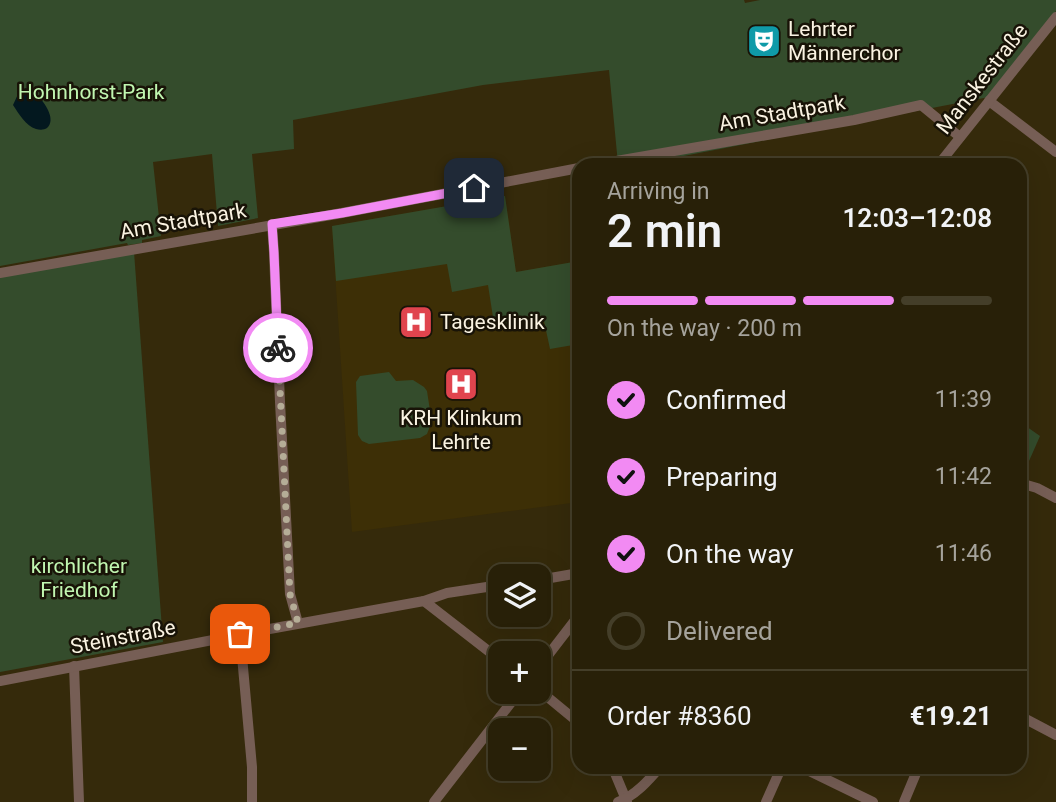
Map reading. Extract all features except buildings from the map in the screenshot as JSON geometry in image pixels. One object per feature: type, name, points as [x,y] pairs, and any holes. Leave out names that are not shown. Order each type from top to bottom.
[{"type":"street","name":"Manskestraße","points":[[944,158],[1056,16]]},
{"type":"street","points":[[989,101],[1056,152]]},
{"type":"street","name":"Am Stadtpark","points":[[634,158],[854,120],[920,105],[960,137]]},
{"type":"street","name":"Am Stadtpark","points":[[0,273],[572,169]]},
{"type":"street","points":[[272,224],[290,594],[298,623]]},
{"type":"street","points":[[1027,485],[1056,498]]},
{"type":"street","points":[[551,578],[572,574]]},
{"type":"street","name":"Steinstraße","points":[[0,681],[424,601],[447,593],[488,588]]},
{"type":"street","points":[[424,601],[488,651]]},
{"type":"street","points":[[551,651],[572,624]]},
{"type":"street","points":[[240,634],[252,766],[252,802]]},
{"type":"street","points":[[74,666],[79,802]]},
{"type":"street","points":[[551,700],[572,717]]},
{"type":"street","points":[[434,802],[510,704]]},
{"type":"street","points":[[1027,720],[1056,735]]},
{"type":"street","points":[[614,774],[623,801],[654,774]]},
{"type":"street","points":[[766,802],[778,774]]},
{"type":"street","points":[[815,774],[873,802]]},
{"type":"street","points":[[904,802],[916,774]]},
{"type":"shaded area","name":"KRH Klinkum Lehrte","points":[[505,196],[516,272],[572,262],[572,503],[352,532],[332,226]]},
{"type":"green space","name":"Hohnhorst-Park","points":[[0,0],[744,0],[745,3],[760,0],[1056,0],[1056,11],[989,97],[673,158],[617,158],[609,70],[483,85],[293,120],[294,149],[252,154],[258,218],[218,226],[212,154],[153,162],[161,236],[142,240],[142,243],[127,243],[0,266]]},
{"type":"green space","points":[[505,196],[516,272],[572,262],[572,345],[550,349],[544,321],[495,330],[488,285],[452,292],[447,264],[336,281],[332,226]]},
{"type":"green space","name":"kirchlicher Friedhof","points":[[134,252],[163,642],[0,672],[0,276]]},
{"type":"green space","points":[[389,372],[396,381],[413,380],[424,387],[431,417],[430,426],[427,434],[420,438],[369,444],[362,441],[358,435],[356,382],[360,376]]},
{"type":"green space","points":[[1027,427],[1040,436],[1027,466]]},
{"type":"water","points":[[26,88],[39,97],[47,108],[51,121],[46,129],[29,125],[13,105],[19,92]]},
{"type":"way so far","points":[[240,634],[298,623],[290,594],[278,348]]},
{"type":"place","name":"Lehrter Männerchor","points":[[764,41]]},
{"type":"place","name":"Tagesklinik","points":[[416,322]]},
{"type":"place","name":"KRH Klinkum Lehrte","points":[[461,384]]},
{"type":"route","points":[[278,348],[272,224],[474,188]]}]
